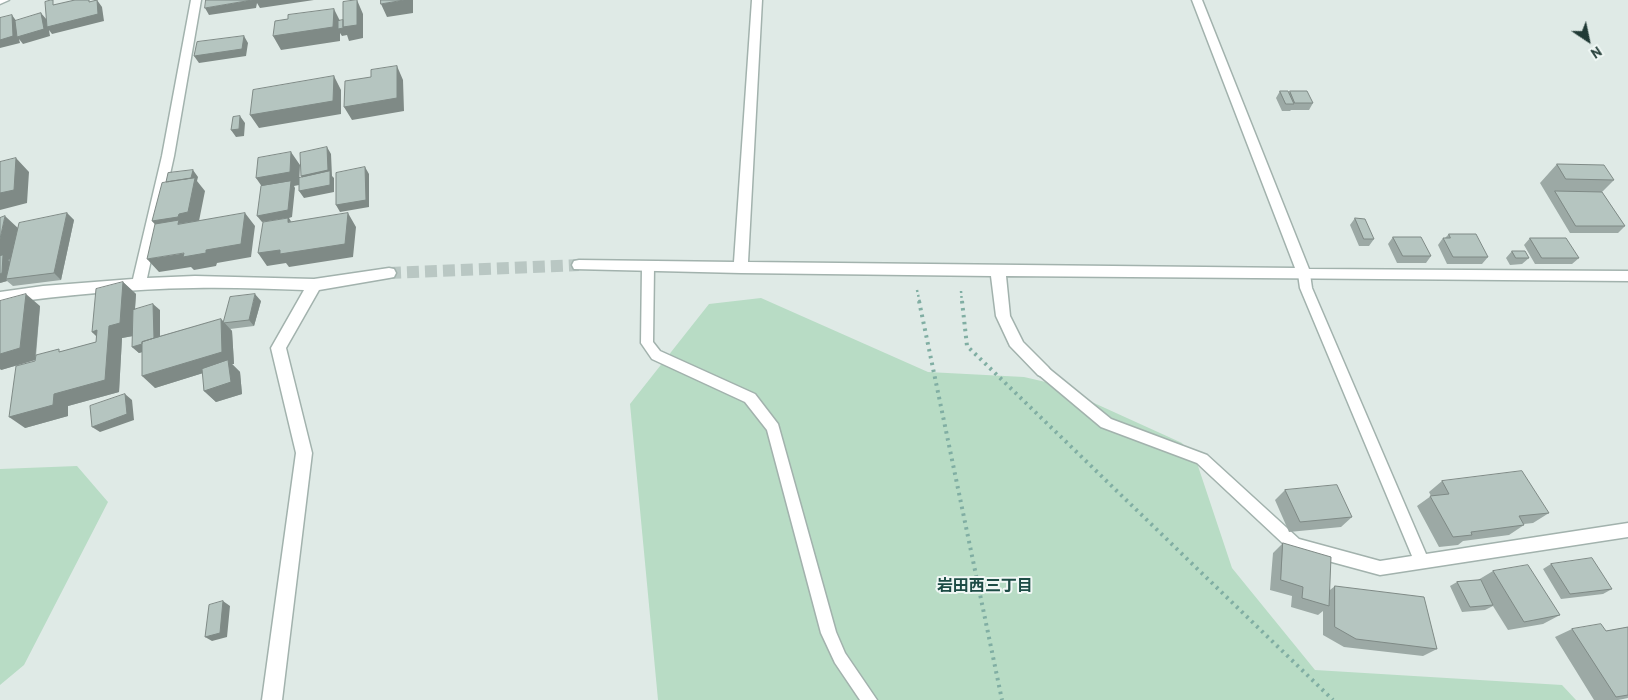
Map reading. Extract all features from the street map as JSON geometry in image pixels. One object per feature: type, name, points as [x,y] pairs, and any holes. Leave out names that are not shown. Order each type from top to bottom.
[{"type":"street","points":[[0,1],[4,0]]},
{"type":"street","points":[[139,284],[168,156],[196,0]]},
{"type":"street","points":[[741,268],[757,0]]},
{"type":"street","points":[[1197,0],[1304,274]]},
{"type":"street","points":[[579,266],[1628,276]]},
{"type":"street","points":[[998,271],[1003,316],[1017,346],[1043,371]]},
{"type":"street","points":[[0,298],[43,292],[139,284],[195,282],[314,285],[389,273]]},
{"type":"street","points":[[272,700],[304,453],[278,348],[314,285]]},
{"type":"lane","points":[[648,266],[647,343],[656,356],[750,398],[773,428],[828,633],[840,658],[869,700]]},
{"type":"lane","points":[[1304,274],[1306,288],[1422,562]]},
{"type":"lane","points":[[1043,371],[1106,423],[1202,459],[1296,545],[1380,568],[1628,530]]},
{"type":"path","points":[[912,270],[1002,700]]},
{"type":"path","points":[[959,270],[967,346],[1333,700]]},
{"type":"green space","points":[[761,298],[928,372],[1024,377],[1050,383],[1182,443],[1197,463],[1232,568],[1315,670],[1562,685],[1576,700],[658,700],[630,404],[709,304]]},
{"type":"green space","points":[[77,466],[108,502],[24,665],[0,685],[0,469]]},
{"type":"building","points":[[53,0],[53,5],[75,0],[89,0],[89,2],[97,0],[98,14],[47,27],[45,2]]},
{"type":"building","points":[[206,0],[252,0],[205,8]]},
{"type":"building","points":[[357,0],[357,25],[343,27],[343,2]]},
{"type":"building","points":[[381,0],[404,0],[381,4]]},
{"type":"building","points":[[334,9],[333,27],[273,36],[275,21],[288,19],[288,15]]},
{"type":"building","points":[[41,13],[44,29],[17,37],[15,21]]},
{"type":"building","points":[[12,15],[13,36],[0,40],[0,18]]},
{"type":"building","points":[[343,20],[343,28],[338,29],[338,21]]},
{"type":"building","points":[[244,36],[242,49],[194,56],[197,42]]},
{"type":"building","points":[[397,66],[397,98],[344,107],[345,81],[371,77],[371,70]]},
{"type":"building","points":[[334,76],[333,101],[250,115],[253,90]]},
{"type":"building","points":[[1280,91],[1288,91],[1294,104],[1286,104]]},
{"type":"building","points":[[1290,91],[1307,91],[1313,103],[1295,103]]},
{"type":"building","points":[[240,116],[239,129],[231,130],[233,117]]},
{"type":"building","points":[[327,147],[328,170],[301,176],[300,153]]},
{"type":"building","points":[[291,152],[290,172],[256,178],[258,158]]},
{"type":"building","points":[[16,158],[14,190],[0,193],[0,162]]},
{"type":"building","points":[[1557,164],[1604,165],[1614,180],[1566,179]]},
{"type":"building","points":[[365,167],[366,200],[336,205],[336,173]]},
{"type":"building","points":[[193,170],[191,178],[166,182],[168,173]]},
{"type":"building","points":[[330,171],[330,185],[299,191],[299,178]]},
{"type":"building","points":[[195,178],[188,212],[179,214],[178,217],[152,221],[162,183]]},
{"type":"building","points":[[291,181],[288,210],[257,216],[261,186]]},
{"type":"building","points":[[1555,191],[1602,192],[1625,226],[1576,226]]},
{"type":"building","points":[[67,213],[54,273],[6,279],[19,223]]},
{"type":"building","points":[[245,213],[241,244],[206,250],[206,253],[183,257],[184,253],[147,259],[155,224],[179,220],[178,224]]},
{"type":"building","points":[[348,213],[345,244],[280,254],[280,250],[258,253],[263,222],[288,218],[288,222]]},
{"type":"building","points":[[5,216],[0,239],[0,218]]},
{"type":"building","points":[[1355,218],[1365,219],[1374,239],[1364,239]]},
{"type":"building","points":[[1449,234],[1476,234],[1488,257],[1453,257],[1443,238],[1450,238]]},
{"type":"building","points":[[1393,237],[1421,237],[1431,256],[1403,256]]},
{"type":"building","points":[[1530,238],[1566,238],[1579,258],[1542,258]]},
{"type":"building","points":[[1512,251],[1525,251],[1529,258],[1516,258]]},
{"type":"building","points":[[3,255],[2,273],[0,274],[0,256]]},
{"type":"building","points":[[123,282],[120,323],[109,326],[105,380],[54,394],[53,405],[9,417],[16,366],[35,361],[36,355],[59,349],[59,352],[96,342],[97,330],[92,332],[96,289]]},
{"type":"building","points":[[26,294],[20,348],[0,354],[0,301]]},
{"type":"building","points":[[255,294],[249,320],[223,323],[230,297]]},
{"type":"building","points":[[153,304],[154,338],[132,347],[133,310]]},
{"type":"building","points":[[221,319],[222,352],[142,376],[142,342]]},
{"type":"building","points":[[228,360],[231,382],[204,391],[202,369]]},
{"type":"building","points":[[125,394],[127,414],[92,427],[90,406]]},
{"type":"building","points":[[1522,471],[1549,513],[1519,516],[1524,525],[1471,532],[1472,535],[1453,537],[1430,496],[1449,494],[1442,481]]},
{"type":"building","points":[[1337,485],[1352,517],[1300,522],[1285,490]]},
{"type":"building","points":[[1283,543],[1331,557],[1329,606],[1302,598],[1303,587],[1281,580]]},
{"type":"building","points":[[1592,558],[1612,589],[1570,594],[1551,564]]},
{"type":"building","points":[[1528,565],[1560,615],[1524,622],[1493,571]]},
{"type":"building","points":[[1481,580],[1493,605],[1470,607],[1457,582]]},
{"type":"building","points":[[1335,586],[1424,597],[1437,649],[1356,639],[1335,627]]},
{"type":"building","points":[[223,601],[220,633],[205,637],[209,605]]},
{"type":"building","points":[[1601,624],[1606,631],[1628,627],[1628,695],[1616,697],[1572,629]]},
{"type":"tunnel","points":[[389,273],[579,265]]},
{"type":"district","name":"岩田西三丁目","points":[[985,586]]}]
